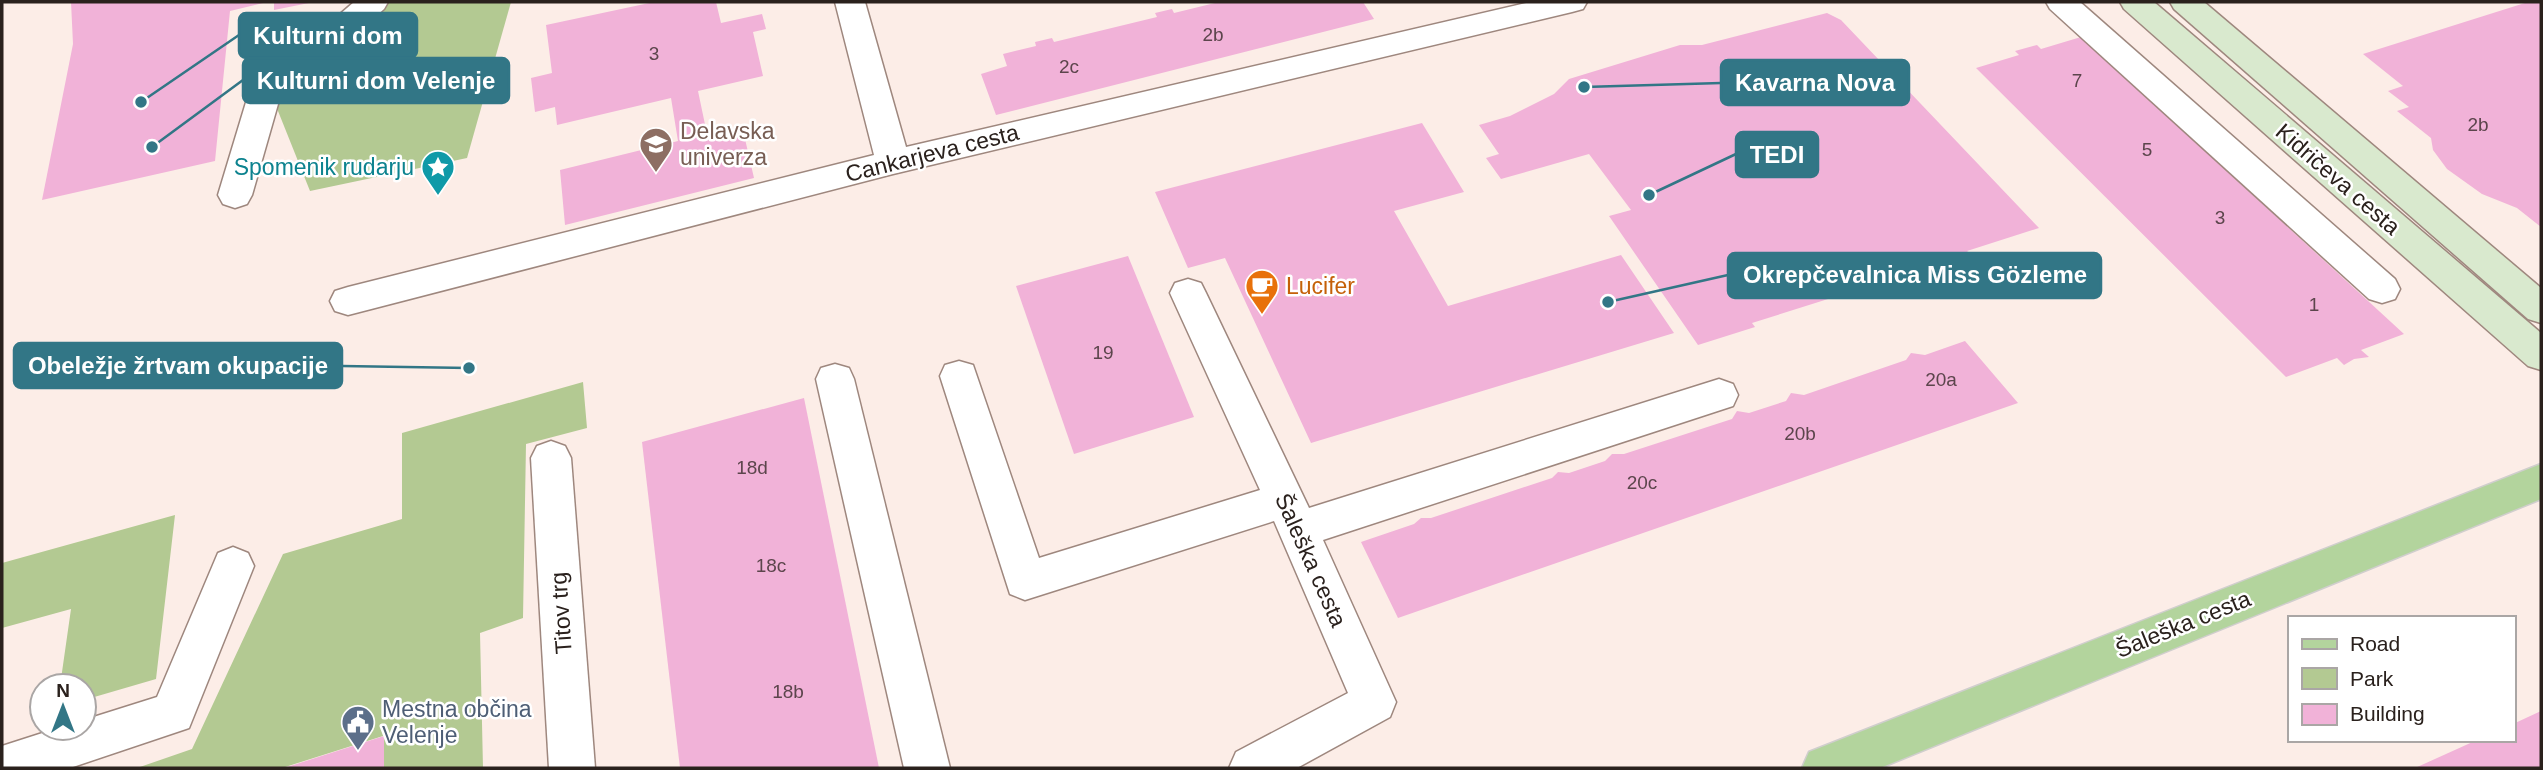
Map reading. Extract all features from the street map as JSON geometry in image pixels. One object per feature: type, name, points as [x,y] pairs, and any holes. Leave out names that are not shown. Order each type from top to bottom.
[{"type":"main road","name":"Kidričeva cesta","points":[[2135,2],[2541,355]]},
{"type":"main road","name":"Kidričeva cesta","points":[[2185,2],[2541,309]]},
{"type":"main road","name":"Šaleška cesta","points":[[1825,768],[2541,481]]},
{"type":"street","points":[[235,195],[263,99],[373,2]]},
{"type":"street","points":[[849,2],[894,162]]},
{"type":"street","name":"Cankarjeva cesta","points":[[348,301],[894,162],[1518,12],[1572,2]]},
{"type":"street","points":[[2061,2],[2382,289]]},
{"type":"street","name":"Šaleška cesta","points":[[1188,293],[1292,515],[1374,702],[1252,768]]},
{"type":"street","points":[[959,376],[1025,581],[1292,515],[1718,395]]},
{"type":"street","points":[[835,379],[927,768]]},
{"type":"street","name":"Titov trg","points":[[551,458],[572,768]]},
{"type":"street","points":[[2,768],[173,713],[233,566]]},
{"type":"green space","points":[[388,2],[511,2],[467,158],[310,191],[276,106]]},
{"type":"green space","points":[[583,382],[587,428],[526,444],[523,618],[480,633],[483,768],[384,768],[383,736],[282,768],[137,768],[192,749],[283,554],[402,519],[402,433]]},
{"type":"green space","points":[[175,515],[156,679],[98,696],[98,672],[62,672],[71,609],[2,628],[2,563]]},
{"type":"building","points":[[71,2],[267,2],[230,11],[215,161],[42,200],[73,44]]},
{"type":"building","points":[[274,2],[309,2],[309,3],[274,10]]},
{"type":"building","points":[[654,2],[716,2],[721,23],[762,14],[766,29],[753,32],[763,76],[698,91],[707,134],[742,126],[754,178],[565,225],[560,170],[678,141],[671,98],[557,125],[555,107],[535,112],[531,78],[552,73],[546,25]]},
{"type":"building","points":[[1219,2],[1363,2],[1374,19],[996,115],[981,74],[1007,66],[1003,54],[1036,46],[1035,42],[1052,38],[1054,42],[1157,17],[1155,13],[1172,9],[1174,13]]},
{"type":"building","points":[[2528,2],[2541,2],[2541,227],[2517,208],[2482,194],[2447,169],[2433,150],[2431,138],[2397,111],[2409,107],[2388,91],[2403,86],[2363,54]]},
{"type":"building","points":[[1827,13],[1841,20],[2039,228],[1967,251],[1971,254],[1752,323],[1755,327],[1698,345],[1609,216],[1631,210],[1589,154],[1501,179],[1486,158],[1499,154],[1479,125],[1510,116],[1554,94],[1569,79],[1680,45],[1702,45]]},
{"type":"building","points":[[2081,37],[2404,334],[2361,350],[2369,357],[2354,359],[2344,365],[2337,358],[2286,377],[1976,68],[2019,55],[2015,51],[2037,45],[2041,49]]},
{"type":"building","points":[[1422,123],[1464,192],[1394,211],[1448,306],[1621,255],[1674,333],[1311,443],[1225,258],[1188,268],[1155,192]]},
{"type":"building","points":[[1128,256],[1194,417],[1074,454],[1016,286]]},
{"type":"building","points":[[1965,341],[2018,403],[1398,618],[1361,542],[1414,524],[1421,518],[1431,518],[1552,478],[1558,472],[1569,473],[1605,461],[1612,454],[1624,454],[1732,419],[1737,411],[1749,413],[1786,401],[1791,393],[1804,395],[1906,360],[1911,353],[1925,355]]},
{"type":"building","points":[[804,398],[879,768],[680,768],[642,442]]},
{"type":"building","points":[[2541,711],[2541,768],[2415,768],[2473,742],[2515,742],[2515,723]]},
{"type":"building","name":"Mestna občina Velenje","points":[[384,736],[384,768],[284,768]]},
{"type":"place","name":"Kavarna Nova","points":[[1584,87]]},
{"type":"place","name":"Kulturni dom","points":[[141,102]]},
{"type":"place","name":"Kulturni dom Velenje","points":[[152,147]]},
{"type":"place","name":"Delavska univerza","points":[[656,174]]},
{"type":"place","name":"TEDI","points":[[1649,195]]},
{"type":"place","name":"Spomenik rudarju","points":[[438,197]]},
{"type":"place","name":"Okrepčevalnica Miss Gözleme","points":[[1608,302]]},
{"type":"place","name":"Lucifer","points":[[1262,316]]},
{"type":"place","name":"Obeležje žrtvam okupacije","points":[[469,368]]},
{"type":"place","name":"Mestna občina Velenje","points":[[358,752]]}]
